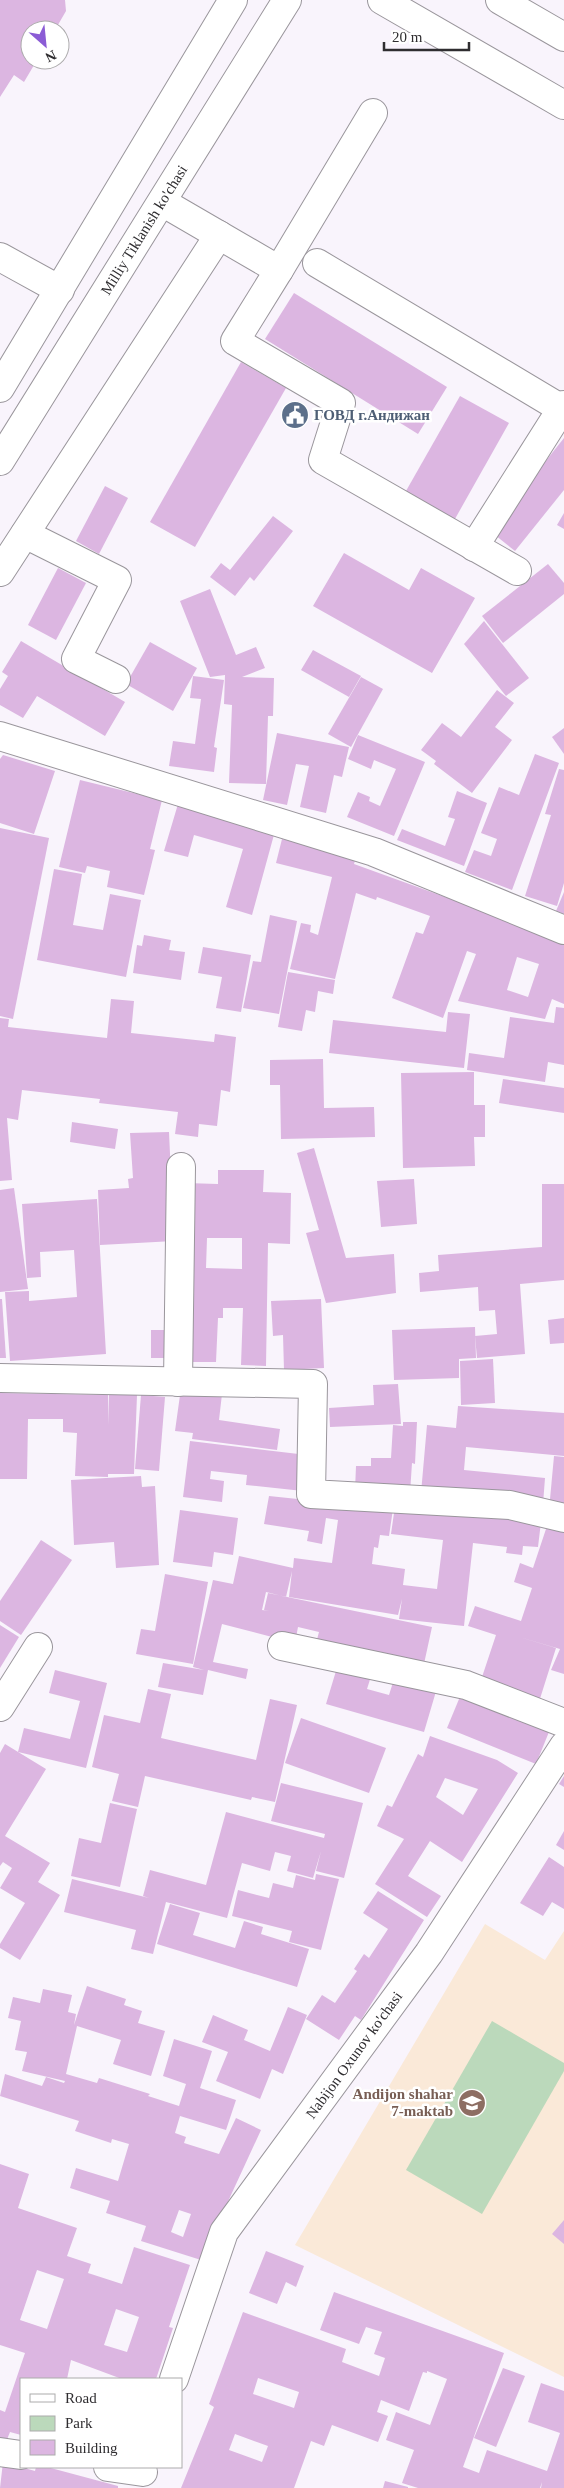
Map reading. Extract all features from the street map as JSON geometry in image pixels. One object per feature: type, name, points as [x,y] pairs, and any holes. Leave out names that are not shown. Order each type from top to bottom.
[{"type":"main road","points":[[0,388],[233,0]]},
{"type":"main road","name":"Milliy Tiklanish ko'chasi","points":[[0,461],[287,0]]},
{"type":"main road","points":[[382,0],[564,105]]},
{"type":"main road","points":[[500,0],[564,37]]},
{"type":"main road","points":[[373,113],[235,341],[340,403],[324,460],[517,571]]},
{"type":"main road","points":[[127,178],[162,202],[279,270]]},
{"type":"main road","points":[[0,572],[219,235]]},
{"type":"main road","points":[[0,257],[95,309]]},
{"type":"main road","points":[[317,263],[563,407],[474,547]]},
{"type":"main road","points":[[25,534],[117,580],[76,659],[116,679]]},
{"type":"main road","points":[[0,736],[374,852],[564,930]]},
{"type":"main road","points":[[178,1382],[182,1167]]},
{"type":"main road","points":[[0,1378],[313,1384],[311,1494],[510,1506],[564,1518]]},
{"type":"main road","points":[[282,1646],[466,1685],[564,1723]]},
{"type":"main road","points":[[0,1707],[38,1647]]},
{"type":"main road","name":"Nabijon Oxunov ko'chasi","points":[[174,2378],[224,2232],[428,1953],[564,1746]]},
{"type":"main road","points":[[0,2452],[20,2455]]},
{"type":"main road","points":[[112,2468],[142,2475]]},
{"type":"shaded area","name":"Andijon shahar 7-maktab","points":[[485,1924],[545,1960],[564,1931],[564,2377],[295,2245]]},
{"type":"green space","points":[[492,2021],[564,2063],[564,2071],[482,2214],[406,2170]]},
{"type":"building","points":[[0,0],[65,0],[66,11],[61,20],[20,20],[20,70],[31,70],[24,82],[14,75],[0,97]]},
{"type":"building","points":[[294,293],[447,387],[418,434],[265,339]]},
{"type":"building","points":[[241,362],[286,388],[195,547],[150,522]]},
{"type":"building","points":[[460,396],[509,423],[451,526],[402,498]]},
{"type":"building","points":[[564,438],[564,490],[515,551],[490,531]]},
{"type":"building","points":[[105,486],[128,498],[99,554],[76,541]]},
{"type":"building","points":[[564,513],[564,529],[557,525]]},
{"type":"building","points":[[273,516],[293,531],[254,581],[250,577],[235,596],[210,577],[221,563],[230,570]]},
{"type":"building","points":[[344,553],[409,590],[421,568],[475,598],[432,673],[313,606]]},
{"type":"building","points":[[548,564],[564,583],[564,594],[503,643],[482,616]]},
{"type":"building","points":[[58,568],[86,583],[56,640],[28,625]]},
{"type":"building","points":[[210,589],[236,655],[256,647],[265,668],[242,677],[274,678],[273,716],[268,716],[266,784],[229,783],[232,705],[224,704],[225,675],[210,677],[180,601]]},
{"type":"building","points":[[484,621],[529,678],[506,696],[464,644]]},
{"type":"building","points":[[21,641],[125,702],[105,736],[37,696],[23,718],[0,705],[0,689],[8,676],[2,672]]},
{"type":"building","points":[[150,642],[197,668],[173,711],[126,684]]},
{"type":"building","points":[[313,650],[361,676],[349,697],[301,670]]},
{"type":"building","points":[[193,676],[224,680],[214,747],[217,748],[214,772],[169,766],[173,741],[195,744],[201,699],[190,698]]},
{"type":"building","points":[[361,677],[383,689],[351,747],[328,734]]},
{"type":"building","points":[[497,690],[514,703],[495,727],[512,740],[472,793],[434,764],[436,761],[421,750],[442,723],[461,737]]},
{"type":"building","points":[[564,728],[564,754],[552,737]]},
{"type":"building","points":[[277,733],[349,747],[342,777],[334,775],[326,813],[300,807],[309,766],[296,764],[287,805],[263,800]]},
{"type":"building","points":[[358,735],[425,762],[394,836],[347,817],[358,792],[370,797],[369,801],[380,806],[396,769],[374,760],[371,769],[348,759]]},
{"type":"building","points":[[535,754],[559,763],[512,890],[465,872],[474,850],[491,856],[497,839],[481,833],[499,787],[519,795]]},
{"type":"building","points":[[3,755],[55,771],[34,834],[0,823],[0,759]]},
{"type":"building","points":[[559,769],[564,770],[564,883],[557,906],[525,896],[551,815],[545,814]]},
{"type":"building","points":[[80,780],[162,800],[150,849],[155,850],[144,895],[107,887],[110,871],[87,866],[85,873],[59,867]]},
{"type":"building","points":[[457,791],[487,803],[464,866],[397,840],[402,829],[445,846],[455,819],[448,817]]},
{"type":"building","points":[[178,804],[275,831],[252,915],[226,907],[243,849],[194,835],[188,857],[164,851]]},
{"type":"building","points":[[0,828],[49,838],[13,1019],[0,1016]]},
{"type":"building","points":[[282,839],[356,857],[354,864],[564,940],[564,1004],[552,999],[545,1019],[458,1001],[476,954],[467,951],[443,1018],[392,998],[416,932],[423,934],[430,916],[377,897],[376,900],[356,893],[335,979],[290,969],[301,923],[311,925],[310,932],[318,935],[332,877],[276,863]],"holes":[[[517,957],[539,964],[528,997],[507,990]]]},
{"type":"building","points":[[54,869],[82,874],[73,925],[103,930],[110,894],[141,900],[126,977],[37,960]]},
{"type":"building","points":[[564,892],[564,914],[556,911]]},
{"type":"building","points":[[270,915],[297,921],[279,1014],[243,1008],[253,961],[261,962]]},
{"type":"building","points":[[144,935],[171,940],[169,950],[185,952],[181,980],[133,973],[137,945],[142,946]]},
{"type":"building","points":[[203,947],[251,955],[241,1012],[216,1008],[222,977],[198,973]]},
{"type":"building","points":[[288,972],[335,980],[333,994],[318,991],[315,1012],[306,1010],[302,1031],[278,1027]]},
{"type":"building","points":[[111,999],[134,1001],[131,1033],[214,1042],[215,1034],[236,1037],[230,1092],[221,1090],[217,1126],[199,1124],[198,1137],[175,1134],[178,1112],[99,1103],[100,1099],[22,1090],[18,1120],[7,1118],[12,1180],[0,1181],[0,1018],[9,1019],[8,1027],[107,1038]]},
{"type":"building","points":[[556,1007],[564,1008],[564,1065],[548,1062],[545,1082],[467,1070],[469,1053],[504,1058],[510,1017],[554,1023]]},
{"type":"building","points":[[448,1012],[470,1014],[464,1068],[329,1053],[333,1020],[446,1032]]},
{"type":"building","points":[[323,1059],[324,1108],[374,1107],[375,1137],[281,1139],[280,1085],[270,1085],[270,1060]]},
{"type":"building","points":[[474,1072],[474,1105],[485,1105],[485,1137],[474,1137],[475,1166],[403,1168],[401,1073]]},
{"type":"building","points":[[503,1079],[564,1088],[564,1113],[499,1103]]},
{"type":"building","points":[[72,1122],[118,1129],[115,1149],[70,1142]]},
{"type":"building","points":[[169,1132],[174,1241],[100,1245],[98,1190],[129,1188],[128,1179],[133,1178],[130,1133]]},
{"type":"building","points":[[314,1148],[346,1258],[394,1254],[396,1293],[326,1303],[306,1233],[319,1230],[297,1153]]},
{"type":"building","points":[[218,1170],[264,1170],[263,1192],[291,1193],[290,1244],[268,1243],[266,1366],[241,1365],[243,1308],[223,1308],[223,1318],[218,1318],[216,1362],[182,1362],[186,1183],[218,1184]],"holes":[[[207,1238],[242,1238],[242,1269],[206,1268]]]},
{"type":"building","points":[[414,1179],[417,1224],[381,1227],[377,1181]]},
{"type":"building","points":[[542,1184],[564,1184],[564,1280],[520,1284],[525,1354],[477,1358],[475,1336],[497,1334],[495,1310],[479,1311],[478,1287],[420,1292],[419,1273],[439,1271],[438,1255],[542,1247]]},
{"type":"building","points":[[14,1188],[28,1289],[0,1292],[0,1190]]},
{"type":"building","points":[[97,1199],[106,1354],[10,1361],[5,1292],[29,1291],[29,1301],[77,1297],[74,1250],[40,1252],[41,1277],[27,1278],[22,1204]]},
{"type":"building","points":[[0,1299],[2,1299],[6,1358],[0,1358]]},
{"type":"building","points":[[321,1299],[324,1368],[284,1370],[283,1335],[273,1336],[271,1301]]},
{"type":"building","points":[[564,1318],[564,1343],[550,1344],[548,1320]]},
{"type":"building","points":[[475,1327],[476,1358],[459,1359],[459,1378],[394,1380],[392,1330]]},
{"type":"building","points":[[151,1330],[173,1330],[173,1358],[151,1358]]},
{"type":"building","points":[[493,1359],[495,1403],[461,1405],[460,1361]]},
{"type":"building","points":[[398,1384],[401,1424],[330,1427],[329,1408],[374,1405],[373,1385]]},
{"type":"building","points":[[181,1388],[222,1394],[219,1420],[280,1429],[277,1450],[192,1439],[193,1433],[175,1431]]},
{"type":"building","points":[[0,1393],[108,1395],[108,1425],[109,1394],[137,1395],[134,1474],[108,1474],[108,1477],[75,1476],[77,1433],[63,1432],[63,1419],[28,1419],[27,1479],[0,1479]]},
{"type":"building","points":[[141,1395],[165,1397],[159,1471],[135,1469]]},
{"type":"building","points":[[458,1406],[564,1413],[564,1456],[466,1447],[464,1470],[545,1478],[543,1504],[421,1493],[427,1425],[456,1428]]},
{"type":"building","points":[[403,1422],[417,1422],[415,1464],[412,1463],[410,1493],[355,1490],[356,1466],[371,1466],[371,1458],[391,1458],[393,1425],[403,1426]]},
{"type":"building","points":[[190,1441],[307,1455],[303,1491],[246,1485],[247,1475],[211,1471],[210,1479],[224,1481],[222,1502],[183,1497]]},
{"type":"building","points":[[554,1456],[564,1457],[564,1511],[549,1510]]},
{"type":"building","points":[[141,1476],[142,1487],[155,1486],[159,1565],[116,1568],[114,1542],[74,1545],[71,1480]]},
{"type":"building","points":[[269,1496],[393,1509],[389,1536],[380,1535],[378,1548],[374,1547],[372,1564],[405,1569],[403,1585],[437,1589],[443,1540],[391,1534],[395,1506],[541,1522],[538,1547],[523,1546],[522,1555],[506,1553],[507,1547],[473,1543],[464,1626],[399,1619],[402,1599],[398,1615],[289,1597],[292,1571],[286,1597],[432,1627],[422,1673],[315,1647],[319,1632],[298,1627],[295,1643],[222,1624],[213,1662],[248,1669],[246,1679],[208,1670],[203,1695],[158,1687],[163,1663],[204,1670],[193,1667],[213,1580],[233,1584],[239,1556],[293,1568],[294,1558],[332,1563],[338,1520],[326,1518],[322,1544],[307,1541],[309,1531],[264,1524]],"holes":[[[266,1592],[280,1595],[268,1593],[264,1610],[269,1611],[262,1610]]]},
{"type":"building","points":[[180,1510],[238,1518],[233,1555],[214,1552],[212,1567],[173,1562]]},
{"type":"building","points":[[549,1520],[564,1525],[564,1674],[551,1670],[560,1649],[516,1636],[556,1648],[538,1705],[479,1686],[496,1635],[468,1626],[475,1606],[521,1621],[532,1588],[514,1582],[520,1563],[533,1568]]},
{"type":"building","points":[[41,1540],[72,1560],[21,1635],[0,1621],[0,1601]]},
{"type":"building","points":[[165,1574],[208,1582],[193,1664],[136,1654],[141,1629],[155,1631]]},
{"type":"building","points":[[0,1625],[19,1637],[0,1668]]},
{"type":"building","points":[[339,1661],[373,1670],[367,1689],[389,1695],[395,1676],[437,1688],[424,1732],[326,1704]]},
{"type":"building","points":[[55,1670],[107,1683],[86,1768],[18,1752],[24,1728],[70,1739],[80,1701],[49,1693]]},
{"type":"building","points":[[464,1687],[553,1722],[536,1764],[447,1728]]},
{"type":"building","points":[[148,1689],[171,1694],[161,1738],[256,1760],[270,1699],[297,1705],[275,1802],[252,1797],[251,1800],[145,1776],[138,1807],[112,1801],[119,1774],[92,1767],[104,1715],[140,1723]]},
{"type":"building","points":[[301,1718],[386,1748],[369,1793],[285,1763]]},
{"type":"building","points":[[430,1736],[497,1760],[518,1773],[462,1862],[430,1841],[408,1876],[441,1896],[427,1917],[375,1884],[404,1839],[377,1826],[387,1805],[392,1807],[418,1754],[423,1757]],"holes":[[[445,1778],[478,1789],[463,1815],[436,1797]]]},
{"type":"building","points":[[5,1744],[46,1769],[5,1836],[50,1863],[38,1882],[60,1895],[20,1960],[0,1948],[0,1944],[25,1903],[0,1888],[12,1868],[3,1862],[0,1866],[0,1753]]},
{"type":"building","points":[[564,1776],[564,1787],[559,1784]]},
{"type":"building","points":[[281,1783],[363,1803],[344,1878],[316,1871],[321,1851],[313,1878],[287,1871],[291,1856],[275,1852],[270,1871],[242,1863],[227,1918],[166,1902],[153,1954],[131,1949],[136,1930],[64,1912],[72,1879],[149,1898],[143,1896],[150,1870],[206,1885],[226,1812],[324,1838],[325,1834],[271,1821]]},
{"type":"building","points":[[110,1803],[137,1809],[120,1887],[71,1876],[79,1838],[101,1843]]},
{"type":"building","points":[[564,1831],[564,1850],[556,1845]]},
{"type":"building","points":[[549,1857],[564,1867],[564,1909],[552,1902],[543,1916],[520,1903]]},
{"type":"building","points":[[316,1874],[339,1879],[321,1950],[289,1942],[292,1931],[232,1916],[238,1890],[269,1898],[273,1883],[293,1888],[296,1875],[315,1880]]},
{"type":"building","points":[[378,1891],[424,1920],[361,2020],[355,2016],[339,2040],[306,2019],[322,1995],[335,2003],[357,1971],[354,1969],[364,1954],[369,1958],[388,1929],[363,1913]]},
{"type":"building","points":[[170,1904],[200,1913],[193,1935],[235,1948],[244,1921],[263,1927],[261,1934],[309,1949],[297,1987],[157,1944]]},
{"type":"building","points":[[87,1986],[126,1999],[124,2005],[142,2011],[138,2023],[165,2031],[151,2076],[113,2064],[121,2040],[77,2026],[66,2074],[97,2083],[99,2078],[150,2094],[148,2096],[179,2106],[186,2084],[163,2076],[174,2039],[212,2051],[200,2088],[236,2100],[226,2130],[180,2116],[175,2133],[186,2137],[184,2143],[219,2154],[236,2118],[261,2130],[201,2260],[141,2241],[146,2226],[106,2213],[110,2201],[70,2188],[76,2168],[118,2181],[129,2144],[112,2139],[111,2143],[75,2131],[79,2121],[0,2096],[5,2074],[42,2086],[46,2077],[64,2083],[65,2081],[22,2071],[27,2052],[15,2050],[21,2021],[8,2018],[13,1997],[40,2003],[43,1989],[72,1995],[68,2012],[76,2014],[74,2025]],"holes":[[[179,2210],[191,2214],[183,2237],[171,2232]]]},
{"type":"building","points":[[288,2007],[307,2015],[283,2074],[272,2069],[260,2099],[216,2081],[228,2052],[202,2042],[213,2015],[248,2030],[244,2040],[270,2051]]},
{"type":"building","points":[[0,2164],[29,2174],[18,2208],[77,2228],[67,2256],[91,2264],[88,2273],[122,2284],[134,2247],[190,2265],[169,2327],[173,2328],[156,2378],[119,2378],[71,2360],[67,2378],[20,2378],[20,2435],[10,2432],[6,2442],[0,2440],[0,2410],[5,2412],[25,2353],[0,2345]],"holes":[[[37,2270],[64,2279],[47,2329],[20,2320]],[[116,2309],[139,2317],[127,2352],[104,2345]]]},
{"type":"building","points":[[564,2220],[564,2244],[552,2234]]},
{"type":"building","points":[[266,2251],[304,2266],[296,2287],[286,2282],[277,2304],[249,2293]]},
{"type":"building","points":[[334,2292],[504,2353],[463,2467],[479,2473],[487,2450],[547,2471],[560,2433],[528,2422],[541,2383],[564,2391],[564,2488],[541,2488],[542,2482],[540,2488],[418,2488],[402,2483],[414,2450],[386,2440],[396,2412],[430,2425],[447,2379],[427,2371],[427,2373],[423,2372],[409,2411],[381,2400],[377,2412],[388,2416],[378,2442],[332,2425],[324,2446],[311,2441],[294,2488],[181,2488],[214,2407],[209,2404],[243,2312],[346,2349],[342,2362],[379,2376],[385,2358],[374,2354],[382,2332],[366,2327],[359,2344],[320,2330]],"holes":[[[258,2378],[299,2392],[294,2408],[253,2394]],[[235,2434],[268,2446],[262,2462],[229,2450]]]},
{"type":"building","points":[[503,2368],[525,2376],[496,2447],[474,2438]]},
{"type":"building","points":[[3,2462],[35,2471],[36,2468],[51,2468],[118,2486],[118,2488],[0,2488]]},
{"type":"building","points":[[385,2481],[408,2487],[408,2488],[383,2488]]},
{"type":"place","name":"ГОВД г.Андижан","points":[[295,415]]},
{"type":"place","name":"Andijon shahar 7-maktab","points":[[472,2103]]}]
